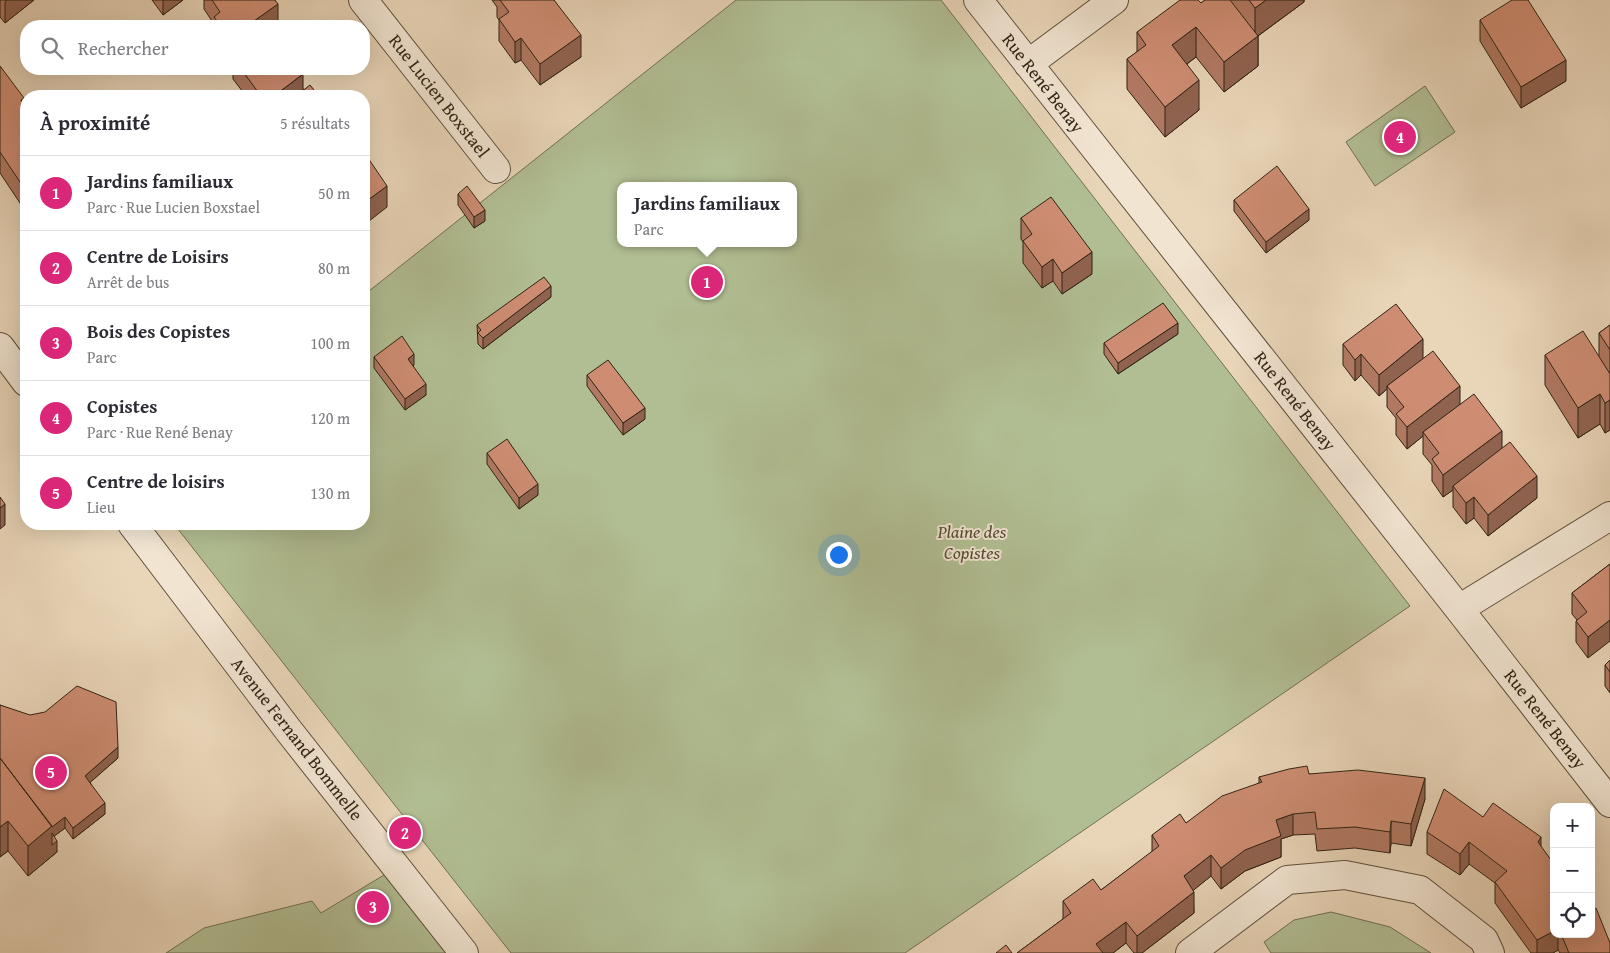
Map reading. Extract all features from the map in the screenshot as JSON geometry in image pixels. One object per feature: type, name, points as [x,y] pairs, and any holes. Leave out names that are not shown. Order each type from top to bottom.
[{"type":"street","name":"Rue Lucien Boxstael","points":[[363,0],[496,169]]},
{"type":"street","name":"Rue René Benay","points":[[978,0],[1610,803]]},
{"type":"street","points":[[1028,64],[1114,0]]},
{"type":"street","points":[[0,347],[20,374]]},
{"type":"street","points":[[1459,609],[1610,516]]},
{"type":"street","name":"Avenue Fernand Bommelle","points":[[137,530],[289,731],[464,953]]},
{"type":"street","points":[[1190,953],[1287,880],[1345,875],[1420,890],[1484,940],[1490,953]]},
{"type":"green space","name":"Plaine des Copistes","points":[[736,0],[941,0],[1410,606],[905,953],[511,953],[179,530],[370,530],[370,290]]},
{"type":"green space","points":[[1425,86],[1455,132],[1375,186],[1346,142]]},
{"type":"green space","points":[[389,872],[462,953],[166,953],[204,928],[312,901],[321,913]]},
{"type":"green space","points":[[1331,912],[1390,927],[1431,953],[1271,953],[1264,942],[1294,920]]},
{"type":"building","points":[[212,0],[275,0],[278,4],[255,20],[216,20],[214,17],[220,12]]},
{"type":"building","points":[[500,0],[554,0],[581,35],[540,64],[521,38],[515,42],[499,19],[509,12]]},
{"type":"building","points":[[1180,0],[1198,0],[1201,3],[1205,0],[1230,0],[1258,36],[1224,62],[1196,27],[1172,45],[1199,80],[1165,107],[1127,59],[1146,45],[1137,32]]},
{"type":"building","points":[[1249,0],[1266,0],[1255,8]]},
{"type":"building","points":[[1512,0],[1528,0],[1566,60],[1521,87],[1480,20]]},
{"type":"building","points":[[0,66],[20,93],[20,182],[0,152]]},
{"type":"building","points":[[245,75],[302,75],[282,90],[257,90]]},
{"type":"building","points":[[310,85],[314,90],[304,90]]},
{"type":"building","points":[[370,161],[387,186],[370,199]]},
{"type":"building","points":[[1277,166],[1309,209],[1266,242],[1234,200]]},
{"type":"building","points":[[467,186],[485,210],[474,217],[458,194]]},
{"type":"building","points":[[1051,197],[1092,252],[1062,273],[1053,259],[1042,267],[1023,241],[1032,234],[1021,218]]},
{"type":"building","points":[[544,277],[551,286],[483,338],[478,333],[481,330],[477,325]]},
{"type":"building","points":[[1163,303],[1178,323],[1118,363],[1104,343]]},
{"type":"building","points":[[1396,304],[1423,339],[1379,375],[1361,354],[1355,360],[1343,344]]},
{"type":"building","points":[[1610,325],[1610,350],[1599,333]]},
{"type":"building","points":[[1583,331],[1610,374],[1610,400],[1605,403],[1600,394],[1578,408],[1545,355]]},
{"type":"building","points":[[402,336],[414,354],[408,359],[426,384],[405,399],[374,357]]},
{"type":"building","points":[[1433,351],[1460,386],[1407,427],[1396,414],[1404,407],[1387,386]]},
{"type":"building","points":[[608,360],[645,408],[623,423],[587,375]]},
{"type":"building","points":[[1474,394],[1502,431],[1443,475],[1432,459],[1439,453],[1423,432]]},
{"type":"building","points":[[507,439],[538,484],[519,498],[487,453]]},
{"type":"building","points":[[1510,442],[1537,476],[1488,515],[1474,497],[1466,503],[1453,486]]},
{"type":"building","points":[[0,497],[5,504],[0,508]]},
{"type":"building","points":[[1610,564],[1610,620],[1588,637],[1576,621],[1587,612],[1572,593]]},
{"type":"building","points":[[1610,660],[1610,672],[1605,665]]},
{"type":"building","points":[[77,686],[116,702],[118,747],[85,776],[105,803],[73,828],[65,817],[52,827],[0,758],[0,705],[30,715],[45,712]]},
{"type":"building","points":[[0,758],[52,826],[28,846],[8,821],[0,827]]},
{"type":"building","points":[[1307,766],[1309,774],[1358,770],[1425,778],[1411,824],[1391,821],[1390,832],[1355,827],[1317,829],[1315,812],[1293,814],[1276,820],[1281,836],[1245,850],[1221,868],[1211,855],[1184,876],[1194,892],[1137,936],[1126,922],[1096,944],[1103,953],[1017,953],[1071,913],[1063,901],[1093,879],[1101,890],[1159,846],[1152,835],[1180,814],[1186,823],[1222,796],[1262,782],[1259,777]]},
{"type":"building","points":[[1444,789],[1483,817],[1493,803],[1541,837],[1538,842],[1550,858],[1550,933],[1537,940],[1495,882],[1507,871],[1469,842],[1460,854],[1427,832]]},
{"type":"building","points":[[52,833],[57,841],[52,845]]},
{"type":"building","points":[[1595,909],[1610,943],[1610,953],[1569,953],[1563,938],[1595,938]]},
{"type":"building","points":[[1006,945],[1012,953],[996,953]]},
{"type":"place","name":"Copistes","points":[[1400,137]]},
{"type":"place","name":"Jardins familiaux","points":[[707,282]]},
{"type":"place","name":"Centre de loisirs","points":[[51,772]]},
{"type":"place","name":"Centre de Loisirs","points":[[405,833]]},
{"type":"place","name":"Bois des Copistes","points":[[373,907]]}]
